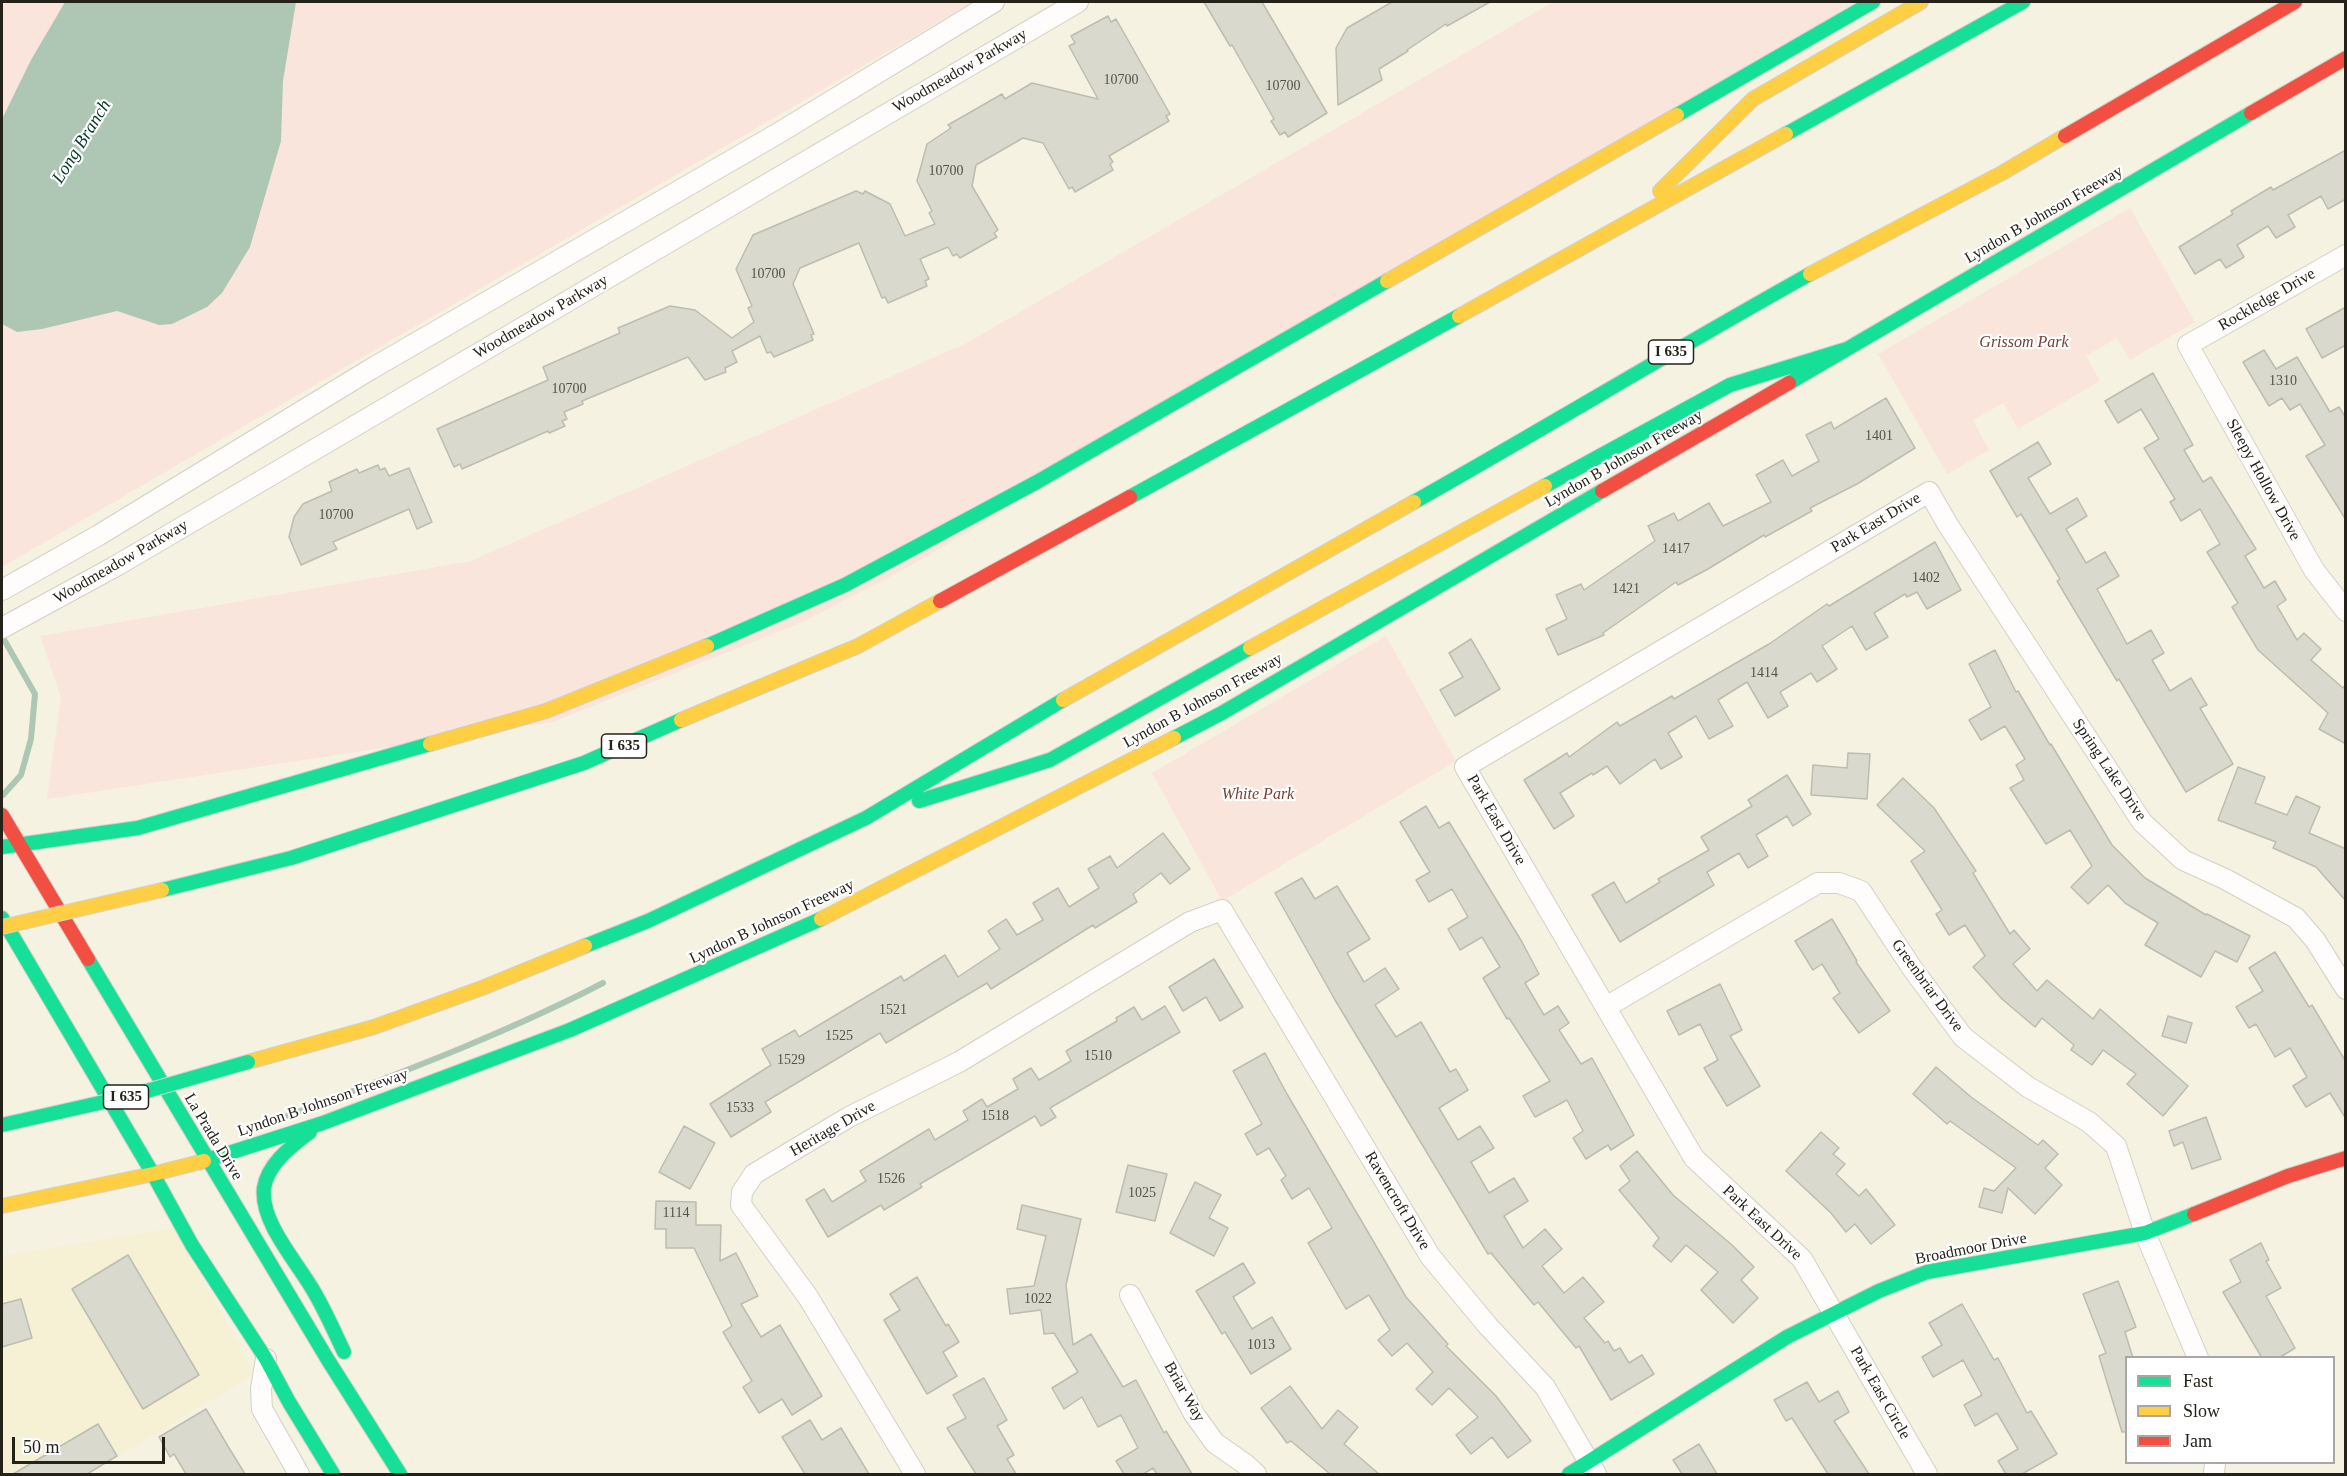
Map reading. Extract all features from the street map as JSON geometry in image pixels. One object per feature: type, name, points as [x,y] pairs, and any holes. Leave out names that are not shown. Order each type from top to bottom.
[{"type":"main road","points":[[2,848],[138,828],[546,711],[723,640],[845,585],[1036,482],[1874,2]]},
{"type":"main road","points":[[1631,220],[1753,99],[1921,2]]},
{"type":"main road","name":"I 635","points":[[2,927],[291,858],[584,764],[858,646],[2023,2]]},
{"type":"main road","name":"I 635","points":[[2,1125],[126,1097],[374,1027],[482,988],[648,921],[866,818],[1050,708],[1533,435],[1675,349],[2002,173],[2295,2]]},
{"type":"main road","name":"Lyndon B Johnson Freeway","points":[[2,1206],[153,1174],[207,1160],[323,1123],[570,1030],[828,916],[1222,713],[2346,58]]},
{"type":"main road","points":[[866,818],[1050,760],[1291,625],[1730,385],[1847,349]]},
{"type":"main road","name":"La Prada Drive","points":[[2,815],[207,1160],[400,1474]]},
{"type":"main road","points":[[2,918],[153,1174],[192,1245],[266,1359],[333,1474]]},
{"type":"main road","points":[[323,1123],[291,1145],[268,1172],[263,1200],[271,1225],[309,1284],[350,1362]]},
{"type":"main road","name":"Broadmoor Drive","points":[[1569,1474],[1593,1469],[1707,1386],[1833,1312],[1892,1284],[1927,1272],[2145,1233],[2288,1176],[2346,1158]]},
{"type":"main road","points":[[366,1392],[380,1440]]},
{"type":"street","name":"Woodmeadow Parkway","points":[[6,588],[110,529],[371,369],[777,134],[994,2]]},
{"type":"street","name":"Woodmeadow Parkway","points":[[2,628],[116,566],[1078,2]]},
{"type":"street","name":"Rockledge Drive","points":[[2188,345],[2346,255]]},
{"type":"street","name":"Sleepy Hollow Drive","points":[[2188,345],[2314,570],[2346,611]]},
{"type":"street","name":"Spring Lake Drive","points":[[1929,492],[1948,525],[2142,822],[2183,860],[2224,879],[2296,918],[2315,940],[2346,989]]},
{"type":"street","name":"Park East Drive","points":[[1833,1312],[1802,1259],[1694,1158],[1465,767],[1929,492]]},
{"type":"street","name":"Greenbriar Drive","points":[[1606,1006],[1818,883],[1839,883],[1861,891],[1912,968],[1963,1037],[2028,1087],[2089,1122],[2116,1146],[2145,1233],[2197,1356]]},
{"type":"street","name":"Ravencroft Drive","points":[[1222,909],[1430,1256],[1488,1326],[1545,1387],[1593,1469]]},
{"type":"street","name":"Heritage Drive","points":[[915,1474],[808,1297],[741,1205],[742,1192],[754,1174],[849,1117],[959,1062],[1190,922],[1222,909]]},
{"type":"street","name":"Briar Way","points":[[1130,1295],[1194,1414],[1215,1443],[1256,1474]]},
{"type":"street","name":"Park East Circle","points":[[1833,1312],[1927,1474]]},
{"type":"street","points":[[266,1359],[261,1389],[262,1409],[299,1474]]},
{"type":"shaded area","points":[[174,1228],[255,1374],[88,1474],[2,1474],[2,1256]]},
{"type":"green space","points":[[2,2],[973,2],[2,567]]},
{"type":"green space","points":[[1553,2],[1878,2],[899,572],[802,622],[553,722],[47,799],[61,697],[40,636],[471,561],[967,343]]},
{"type":"green space","name":"Grissom Park","points":[[2130,208],[2195,322],[2130,360],[2117,338],[2086,356],[2100,381],[2018,429],[2003,403],[1973,420],[1989,450],[1947,474],[1878,354]]},
{"type":"green space","name":"White Park","points":[[1386,636],[1456,761],[1222,901],[1152,773]]},
{"type":"water","points":[[65,2],[296,2],[283,81],[281,141],[250,247],[222,293],[207,307],[172,324],[159,325],[117,311],[42,329],[17,332],[2,324],[2,119],[31,60]]},
{"type":"building","points":[[1204,2],[1262,2],[1327,113],[1288,137],[1285,132],[1280,135],[1271,121],[1274,119],[1232,45],[1230,46]]},
{"type":"building","points":[[1392,2],[1490,2],[1447,26],[1446,24],[1407,50],[1379,69],[1382,80],[1338,105],[1336,48],[1347,28]]},
{"type":"building","points":[[1108,16],[1111,22],[1116,19],[1170,114],[1166,116],[1169,121],[1109,156],[1113,162],[1110,164],[1113,170],[1075,192],[1072,187],[1069,189],[1043,143],[1023,138],[976,165],[972,186],[998,230],[994,233],[997,237],[960,258],[957,254],[953,256],[948,247],[920,259],[929,279],[925,281],[927,286],[888,303],[885,297],[882,298],[859,243],[800,268],[793,284],[814,334],[811,335],[813,340],[774,357],[771,352],[767,353],[760,336],[732,351],[737,362],[725,368],[726,372],[705,380],[688,357],[582,401],[583,404],[564,412],[567,419],[562,421],[565,426],[549,433],[548,431],[462,469],[460,464],[454,467],[437,429],[548,380],[543,367],[620,333],[618,328],[670,306],[695,310],[732,338],[754,322],[748,308],[752,306],[736,269],[753,235],[856,191],[863,194],[865,191],[890,204],[905,236],[935,224],[929,213],[932,211],[917,181],[927,144],[951,128],[948,125],[1002,94],[1005,99],[1032,83],[1098,99],[1069,46],[1075,43],[1071,36]]},
{"type":"building","points":[[2346,150],[2346,199],[2328,209],[2321,196],[2288,215],[2295,227],[2276,238],[2268,226],[2237,245],[2244,257],[2226,268],[2220,259],[2195,274],[2179,247],[2233,214],[2231,211],[2271,187],[2273,190]]},
{"type":"building","points":[[2346,307],[2346,345],[2322,358],[2306,329]]},
{"type":"building","points":[[2264,350],[2276,369],[2297,357],[2330,412],[2339,407],[2346,418],[2346,520],[2306,456],[2325,445],[2300,404],[2290,410],[2282,398],[2269,406],[2243,362]]},
{"type":"building","points":[[2153,373],[2193,445],[2184,450],[2203,482],[2211,477],[2256,549],[2245,556],[2264,588],[2275,581],[2286,600],[2277,606],[2297,640],[2304,633],[2321,649],[2311,660],[2343,688],[2346,684],[2346,744],[2319,729],[2328,713],[2258,650],[2232,607],[2238,603],[2207,552],[2220,544],[2200,509],[2181,521],[2170,502],[2175,499],[2144,448],[2159,439],[2141,409],[2118,423],[2105,401]]},
{"type":"building","points":[[1886,398],[1915,448],[1857,484],[1810,508],[1812,511],[1765,537],[1764,535],[1678,585],[1676,582],[1603,633],[1604,635],[1558,655],[1546,629],[1567,619],[1556,595],[1581,584],[1584,590],[1655,541],[1648,526],[1674,513],[1678,521],[1709,503],[1723,526],[1771,502],[1756,475],[1783,460],[1792,476],[1819,461],[1806,435],[1831,422],[1834,429]]},
{"type":"building","points":[[2038,442],[2051,464],[2028,478],[2050,514],[2077,498],[2087,516],[2066,529],[2086,563],[2105,552],[2119,576],[2097,589],[2127,644],[2151,630],[2164,653],[2152,660],[2170,691],[2191,678],[2207,705],[2200,708],[2233,764],[2186,792],[2057,581],[2060,579],[2021,514],[2017,517],[1990,471]]},
{"type":"building","points":[[378,465],[380,470],[385,468],[389,476],[409,468],[432,522],[417,529],[409,509],[333,542],[337,549],[301,565],[289,537],[294,517],[303,504],[332,491],[329,482],[357,469],[359,473]]},
{"type":"building","points":[[1935,542],[1961,590],[1927,609],[1917,592],[1907,597],[1905,594],[1874,613],[1888,637],[1866,650],[1852,626],[1822,646],[1837,669],[1817,682],[1811,673],[1780,692],[1788,706],[1768,718],[1747,682],[1718,700],[1733,726],[1709,739],[1696,716],[1668,733],[1682,757],[1661,769],[1655,759],[1620,784],[1607,766],[1593,775],[1592,773],[1560,793],[1574,816],[1554,829],[1524,780],[1567,753],[1569,757],[1617,722],[1620,726],[1672,696],[1674,699],[1769,644],[1827,604],[1829,606]]},
{"type":"building","points":[[1471,639],[1500,689],[1455,716],[1440,690],[1463,677],[1449,653]]},
{"type":"building","points":[[1995,650],[2016,692],[2018,691],[2112,845],[2145,878],[2206,915],[2250,936],[2237,962],[2215,951],[2201,977],[2145,945],[2158,923],[2125,903],[2108,885],[2088,904],[2071,887],[2092,866],[2070,830],[2046,844],[2010,788],[2024,780],[2016,765],[2025,759],[2005,726],[1981,740],[1969,720],[1991,707],[1969,664]]},
{"type":"building","points":[[1848,753],[1870,754],[1867,799],[1811,795],[1813,765],[1847,768]]},
{"type":"building","points":[[2238,767],[2265,777],[2255,803],[2287,815],[2296,796],[2320,807],[2309,833],[2346,849],[2346,901],[2316,867],[2273,848],[2276,842],[2218,820]]},
{"type":"building","points":[[1787,775],[1811,814],[1793,826],[1787,816],[1756,835],[1768,856],[1748,868],[1739,853],[1707,872],[1714,885],[1620,942],[1592,895],[1614,882],[1626,903],[1660,882],[1658,879],[1709,850],[1701,837],[1752,806],[1748,800]]},
{"type":"building","points":[[1903,778],[1934,808],[1976,871],[1973,873],[2010,934],[2014,930],[2030,949],[2013,964],[2037,991],[2047,980],[2093,1019],[2100,1009],[2188,1086],[2163,1116],[2127,1084],[2136,1074],[2103,1050],[2092,1065],[2071,1050],[2074,1045],[2042,1018],[2035,1027],[2002,999],[1973,967],[1985,956],[1965,925],[1949,935],[1936,914],[1942,910],[1911,861],[1925,851],[1877,805]]},
{"type":"building","points":[[1426,806],[1439,828],[1449,822],[1522,942],[1539,974],[1525,983],[1544,1015],[1558,1006],[1569,1023],[1559,1030],[1581,1064],[1592,1058],[1634,1135],[1611,1150],[1608,1145],[1586,1159],[1573,1138],[1583,1131],[1567,1100],[1535,1117],[1523,1096],[1550,1081],[1509,1018],[1507,1019],[1483,978],[1500,967],[1482,937],[1460,950],[1448,929],[1468,917],[1452,889],[1429,902],[1416,880],[1430,872],[1400,822]]},
{"type":"building","points":[[1163,833],[1190,869],[1170,884],[1161,873],[1133,894],[1137,902],[1095,928],[1093,925],[991,989],[987,983],[886,1043],[880,1033],[765,1102],[771,1112],[731,1137],[710,1104],[771,1065],[762,1049],[795,1030],[799,1037],[901,976],[904,981],[945,955],[958,977],[1000,949],[988,931],[1006,919],[1017,935],[1043,920],[1033,903],[1058,888],[1069,907],[1099,888],[1088,869],[1110,856],[1117,868]]},
{"type":"building","points":[[1302,878],[1315,899],[1337,886],[1370,939],[1347,953],[1364,982],[1385,968],[1399,989],[1375,1005],[1396,1037],[1421,1022],[1450,1072],[1456,1069],[1468,1090],[1439,1108],[1458,1140],[1480,1126],[1494,1148],[1471,1162],[1489,1193],[1514,1178],[1528,1201],[1504,1216],[1523,1248],[1545,1229],[1562,1249],[1542,1266],[1564,1293],[1583,1277],[1604,1302],[1584,1318],[1605,1343],[1608,1341],[1614,1351],[1620,1348],[1629,1363],[1642,1355],[1654,1374],[1611,1400],[1579,1346],[1576,1348],[1538,1302],[1534,1305],[1491,1253],[1488,1254],[1335,1000],[1275,893]]},
{"type":"building","points":[[1832,919],[1856,962],[1890,1011],[1859,1033],[1833,998],[1840,993],[1822,964],[1813,970],[1795,941]]},
{"type":"building","points":[[2275,952],[2309,1007],[2312,1005],[2346,1062],[2346,1119],[2330,1093],[2306,1107],[2293,1086],[2307,1077],[2290,1048],[2275,1057],[2256,1024],[2249,1028],[2236,1007],[2263,991],[2249,968]]},
{"type":"building","points":[[1214,959],[1243,1007],[1220,1021],[1206,997],[1183,1011],[1169,987]]},
{"type":"building","points":[[1720,984],[1742,1030],[1730,1036],[1760,1086],[1727,1106],[1704,1068],[1718,1060],[1700,1024],[1679,1035],[1667,1011]]},
{"type":"building","points":[[1165,1006],[1180,1032],[1050,1108],[1056,1117],[1041,1126],[1035,1116],[920,1184],[922,1187],[884,1210],[881,1205],[828,1237],[806,1200],[824,1189],[832,1202],[866,1181],[860,1171],[929,1129],[935,1140],[968,1120],[963,1111],[982,1099],[987,1107],[1018,1089],[1013,1079],[1031,1068],[1039,1080],[1071,1061],[1066,1051],[1117,1021],[1116,1018],[1134,1007],[1142,1020]]},
{"type":"building","points":[[2168,1016],[2192,1023],[2186,1043],[2162,1036]]},
{"type":"building","points":[[1265,1053],[1406,1297],[1448,1344],[1446,1346],[1496,1396],[1531,1441],[1508,1458],[1492,1437],[1471,1454],[1456,1435],[1478,1417],[1449,1388],[1432,1405],[1416,1389],[1433,1372],[1407,1343],[1392,1356],[1378,1340],[1390,1330],[1369,1295],[1346,1309],[1308,1243],[1332,1228],[1309,1188],[1292,1199],[1281,1180],[1286,1176],[1269,1148],[1257,1155],[1245,1134],[1262,1124],[1233,1071]]},
{"type":"building","points":[[1936,1067],[1971,1097],[2038,1145],[2043,1140],[2058,1154],[2045,1168],[2062,1185],[2035,1214],[2008,1188],[2002,1213],[1979,1207],[1984,1188],[1994,1191],[2016,1168],[1950,1121],[1947,1124],[1913,1094]]},
{"type":"building","points":[[2206,1117],[2221,1159],[2192,1169],[2183,1142],[2174,1146],[2169,1131]]},
{"type":"building","points":[[684,1126],[715,1143],[690,1189],[659,1172]]},
{"type":"building","points":[[1821,1132],[1839,1148],[1833,1154],[1845,1164],[1836,1174],[1859,1196],[1866,1189],[1895,1225],[1871,1244],[1855,1224],[1846,1232],[1831,1213],[1786,1171]]},
{"type":"building","points":[[1637,1151],[1673,1195],[1732,1245],[1754,1267],[1741,1280],[1758,1298],[1733,1323],[1701,1290],[1718,1272],[1686,1245],[1671,1262],[1653,1246],[1659,1238],[1619,1190],[1630,1181],[1620,1166]]},
{"type":"building","points":[[1128,1165],[1167,1174],[1155,1221],[1116,1212]]},
{"type":"building","points":[[1195,1182],[1221,1195],[1209,1218],[1228,1228],[1214,1256],[1170,1233]]},
{"type":"building","points":[[656,1201],[696,1202],[696,1225],[721,1225],[720,1261],[736,1253],[758,1296],[741,1304],[761,1337],[780,1325],[822,1396],[792,1415],[782,1399],[759,1413],[743,1387],[752,1381],[723,1332],[732,1326],[694,1248],[666,1248],[666,1229],[655,1229]]},
{"type":"building","points":[[1022,1205],[1081,1219],[1066,1285],[1073,1345],[1091,1334],[1123,1387],[1136,1380],[1164,1433],[1166,1431],[1192,1474],[1157,1474],[1153,1468],[1143,1474],[1124,1474],[1116,1461],[1138,1448],[1121,1415],[1098,1427],[1082,1397],[1064,1409],[1052,1388],[1078,1372],[1054,1333],[1044,1334],[1041,1310],[1010,1314],[1007,1289],[1034,1286],[1046,1236],[1017,1229]]},
{"type":"building","points":[[2261,1243],[2269,1260],[2266,1261],[2281,1288],[2266,1296],[2295,1348],[2282,1356],[2261,1356],[2223,1292],[2241,1282],[2230,1260]]},
{"type":"building","points":[[128,1255],[199,1375],[143,1409],[72,1289]]},
{"type":"building","points":[[1243,1263],[1255,1283],[1233,1297],[1252,1329],[1272,1317],[1291,1349],[1251,1374],[1225,1332],[1222,1334],[1196,1291]]},
{"type":"building","points":[[917,1277],[946,1326],[948,1324],[959,1342],[943,1352],[957,1376],[927,1394],[884,1320],[900,1310],[890,1294]]},
{"type":"building","points":[[2118,1281],[2136,1327],[2125,1332],[2132,1356],[2125,1356],[2125,1432],[2122,1432],[2099,1356],[2106,1353],[2083,1294]]},
{"type":"building","points":[[21,1299],[32,1338],[2,1347],[2,1304]]},
{"type":"building","points":[[1962,1304],[1994,1360],[1998,1358],[2027,1413],[2031,1411],[2057,1454],[2022,1474],[2006,1474],[1998,1461],[2018,1449],[1997,1413],[1975,1426],[1964,1405],[1982,1395],[1963,1360],[1933,1377],[1922,1357],[1942,1345],[1929,1323]]},
{"type":"building","points":[[984,1378],[1007,1420],[997,1426],[1014,1455],[1007,1459],[1016,1474],[976,1474],[947,1428],[966,1418],[953,1395]]},
{"type":"building","points":[[1807,1382],[1819,1402],[1838,1391],[1849,1412],[1834,1421],[1869,1474],[1828,1474],[1792,1418],[1786,1421],[1774,1400]]},
{"type":"building","points":[[1290,1386],[1322,1429],[1338,1410],[1358,1427],[1344,1444],[1379,1474],[1330,1474],[1291,1441],[1287,1443],[1261,1408]]},
{"type":"building","points":[[206,1409],[245,1474],[186,1474],[174,1454],[170,1457],[159,1437]]},
{"type":"building","points":[[810,1420],[822,1440],[841,1428],[869,1474],[805,1474],[782,1437]]},
{"type":"building","points":[[98,1424],[117,1456],[87,1474],[13,1474]]},
{"type":"building","points":[[1699,1444],[1717,1474],[1682,1474],[1673,1460]]},
{"type":"waterway","name":"Long Branch","points":[[2,636],[35,694],[31,739],[21,775],[3,795]]},
{"type":"waterway","points":[[254,1129],[474,1043],[603,983]]},
{"type":"traffic: fast","points":[[1677,115],[1873,2]]},
{"type":"traffic: fast","points":[[1786,134],[2023,2]]},
{"type":"traffic: fast","points":[[1789,383],[2251,113]]},
{"type":"traffic: fast","points":[[1414,502],[1810,274]]},
{"type":"traffic: fast","points":[[707,646],[845,585],[1037,482],[1387,281]]},
{"type":"traffic: fast","points":[[1130,497],[1459,316]]},
{"type":"traffic: fast","points":[[1545,486],[1730,385],[1847,349]]},
{"type":"traffic: fast","points":[[1174,738],[1222,713],[1602,491]]},
{"type":"traffic: fast","points":[[919,801],[1050,760],[1250,648]]},
{"type":"traffic: fast","points":[[585,946],[648,921],[866,818],[1063,700]]},
{"type":"traffic: fast","points":[[162,890],[291,858],[584,763],[681,720]]},
{"type":"traffic: fast","points":[[2,847],[138,828],[430,744]]},
{"type":"traffic: fast","points":[[2,918],[153,1174],[192,1245],[266,1359],[333,1474]]},
{"type":"traffic: fast","points":[[204,1161],[323,1123],[570,1030],[821,919]]},
{"type":"traffic: fast","points":[[88,959],[328,1360],[400,1474]]},
{"type":"traffic: fast","points":[[2,1125],[126,1097],[248,1062]]},
{"type":"traffic: fast","points":[[310,1132],[282,1156],[270,1171],[264,1188],[264,1201],[274,1228],[317,1298],[344,1352]]},
{"type":"traffic: fast","points":[[1569,1474],[1787,1337],[1879,1291],[1927,1272],[2145,1233],[2194,1214]]},
{"type":"traffic: slow","points":[[1660,191],[1753,99],[1921,2]]},
{"type":"traffic: slow","points":[[1387,281],[1677,115]]},
{"type":"traffic: slow","points":[[1459,316],[1786,134]]},
{"type":"traffic: slow","points":[[1810,274],[2002,173],[2065,136]]},
{"type":"traffic: slow","points":[[1250,648],[1545,486]]},
{"type":"traffic: slow","points":[[1063,700],[1414,502]]},
{"type":"traffic: slow","points":[[681,720],[858,646],[940,601]]},
{"type":"traffic: slow","points":[[430,744],[546,711],[707,646]]},
{"type":"traffic: slow","points":[[821,919],[1174,738]]},
{"type":"traffic: slow","points":[[2,927],[162,890]]},
{"type":"traffic: slow","points":[[248,1062],[374,1027],[482,988],[585,946]]},
{"type":"traffic: slow","points":[[2,1206],[204,1161]]},
{"type":"traffic: jam","points":[[2065,136],[2295,2]]},
{"type":"traffic: jam","points":[[2251,113],[2346,58]]},
{"type":"traffic: jam","points":[[1602,491],[1789,383]]},
{"type":"traffic: jam","points":[[940,601],[1130,497]]},
{"type":"traffic: jam","points":[[2,815],[88,959]]},
{"type":"traffic: jam","points":[[2194,1214],[2288,1176],[2346,1158]]}]
